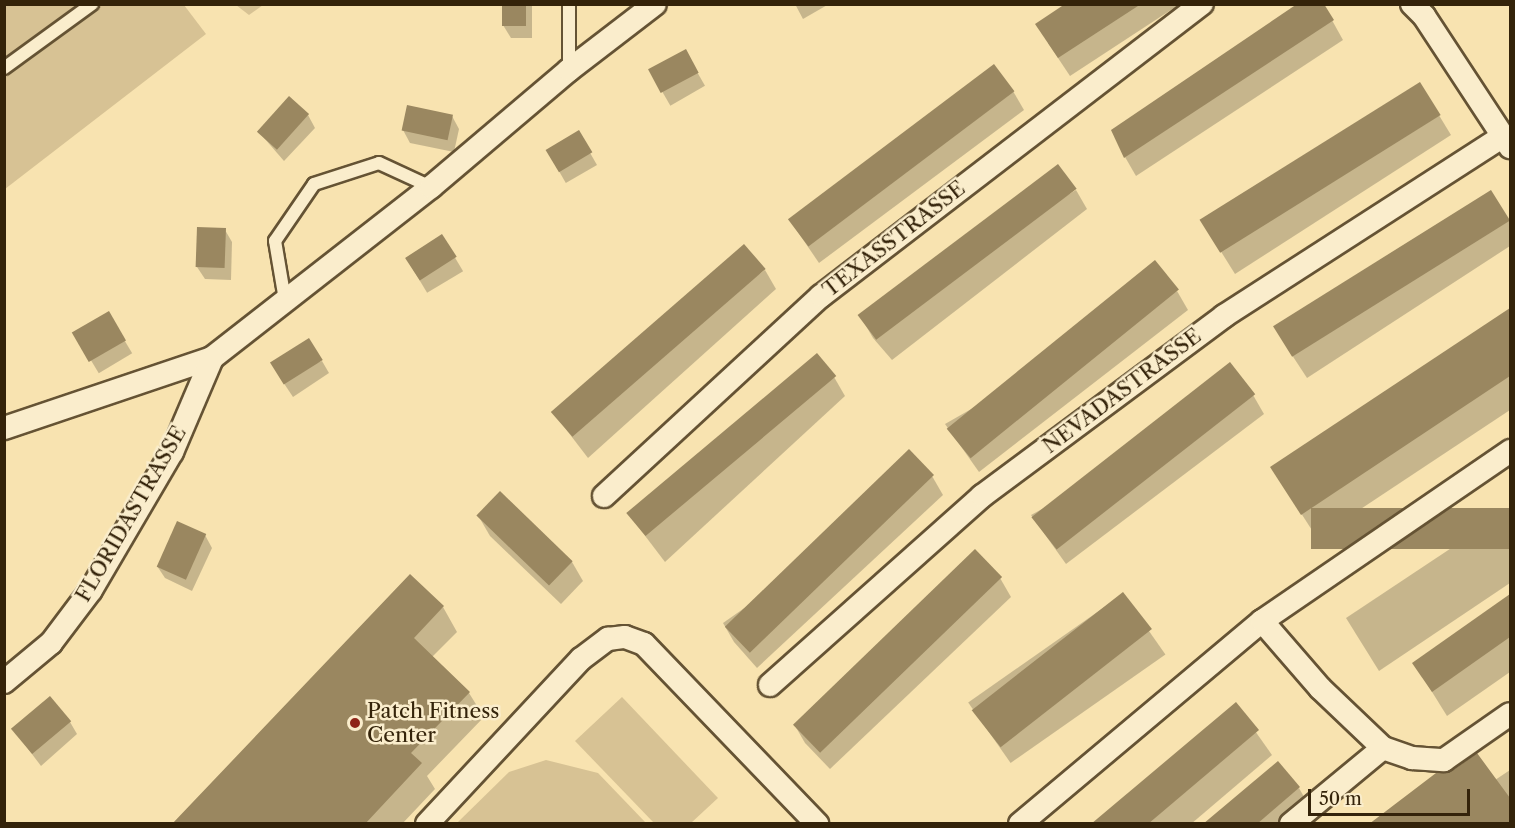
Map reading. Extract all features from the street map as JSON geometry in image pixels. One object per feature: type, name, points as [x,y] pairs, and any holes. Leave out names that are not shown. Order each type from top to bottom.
[{"type":"street","name":"FLORIDASTRASSE","points":[[4,428],[212,358],[431,188],[570,70],[656,4]]},
{"type":"street","name":"TEXASSTRASSE","points":[[604,496],[821,296],[1202,4]]},
{"type":"street","points":[[1412,4],[1460,68],[1507,142]]},
{"type":"street","name":"NEVADASTRASSE","points":[[770,685],[1010,475],[1224,316],[1507,142]]},
{"type":"street","name":"FLORIDASTRASSE","points":[[4,682],[51,643],[91,590],[172,452],[212,358]]},
{"type":"street","points":[[1020,824],[1262,621],[1510,451]]},
{"type":"street","points":[[1262,621],[1320,688],[1383,748],[1412,758],[1444,760],[1510,714]]},
{"type":"street","points":[[427,824],[581,659],[608,639],[625,637],[644,644],[817,824]]},
{"type":"street","points":[[1291,824],[1383,748]]},
{"type":"lane","points":[[4,68],[92,4]]},
{"type":"lane","points":[[569,4],[570,70]]},
{"type":"lane","points":[[285,300],[274,240],[315,184],[379,163],[431,188]]},
{"type":"shaded area","points":[[5,5],[184,5],[206,34],[5,189]]},
{"type":"shaded area","points":[[236,5],[263,5],[249,15]]},
{"type":"shaded area","points":[[622,697],[718,798],[691,823],[654,823],[575,741]]},
{"type":"shaded area","points":[[546,760],[598,773],[646,823],[457,823],[509,772]]},
{"type":"building","points":[[502,4],[526,4],[526,26],[502,26]]},
{"type":"building","points":[[1065,4],[1141,4],[1058,58],[1035,24]]},
{"type":"building","points":[[1297,4],[1324,4],[1334,20],[1124,158],[1111,130]]},
{"type":"building","points":[[686,49],[699,73],[661,93],[648,69]]},
{"type":"building","points":[[994,64],[1014,91],[808,246],[788,219]]},
{"type":"building","points":[[1420,82],[1441,115],[1220,253],[1200,220]]},
{"type":"building","points":[[289,96],[309,114],[277,150],[257,132]]},
{"type":"building","points":[[407,105],[453,115],[448,140],[402,130]]},
{"type":"building","points":[[579,130],[592,152],[559,172],[546,150]]},
{"type":"building","points":[[1058,164],[1077,189],[876,340],[858,315]]},
{"type":"building","points":[[1491,190],[1510,221],[1292,357],[1273,326]]},
{"type":"building","points":[[197,227],[226,228],[225,268],[196,267]]},
{"type":"building","points":[[442,234],[457,257],[420,281],[405,258]]},
{"type":"building","points":[[744,244],[766,269],[572,437],[551,412]]},
{"type":"building","points":[[1155,260],[1179,290],[971,458],[947,429]]},
{"type":"building","points":[[1510,308],[1510,376],[1301,515],[1270,467]]},
{"type":"building","points":[[109,311],[126,340],[89,362],[72,332]]},
{"type":"building","points":[[309,338],[323,360],[284,384],[270,362]]},
{"type":"building","points":[[817,353],[836,376],[646,536],[626,513]]},
{"type":"building","points":[[1230,362],[1255,394],[1057,549],[1031,517]]},
{"type":"building","points":[[909,449],[934,475],[750,653],[725,627]]},
{"type":"building","points":[[500,491],[573,561],[549,586],[476,515]]},
{"type":"building","points":[[1311,508],[1510,508],[1510,549],[1311,549]]},
{"type":"building","points":[[177,521],[206,534],[186,580],[157,567]]},
{"type":"building","points":[[975,549],[1002,577],[820,753],[793,725]]},
{"type":"building","name":"Patch Fitness Center","points":[[410,574],[444,606],[414,638],[470,692],[411,753],[422,763],[365,824],[172,824]]},
{"type":"building","points":[[1123,592],[1152,629],[1001,747],[972,710]]},
{"type":"building","points":[[1510,594],[1510,637],[1432,692],[1412,663]]},
{"type":"building","points":[[50,696],[71,721],[32,754],[11,729]]},
{"type":"building","points":[[1236,702],[1259,730],[1148,824],[1091,824]]},
{"type":"building","points":[[1477,753],[1510,798],[1510,824],[1369,824],[1436,773],[1452,771]]},
{"type":"building","points":[[1278,761],[1300,787],[1257,824],[1203,824]]},
{"type":"place","name":"Patch Fitness Center","points":[[355,723]]}]
